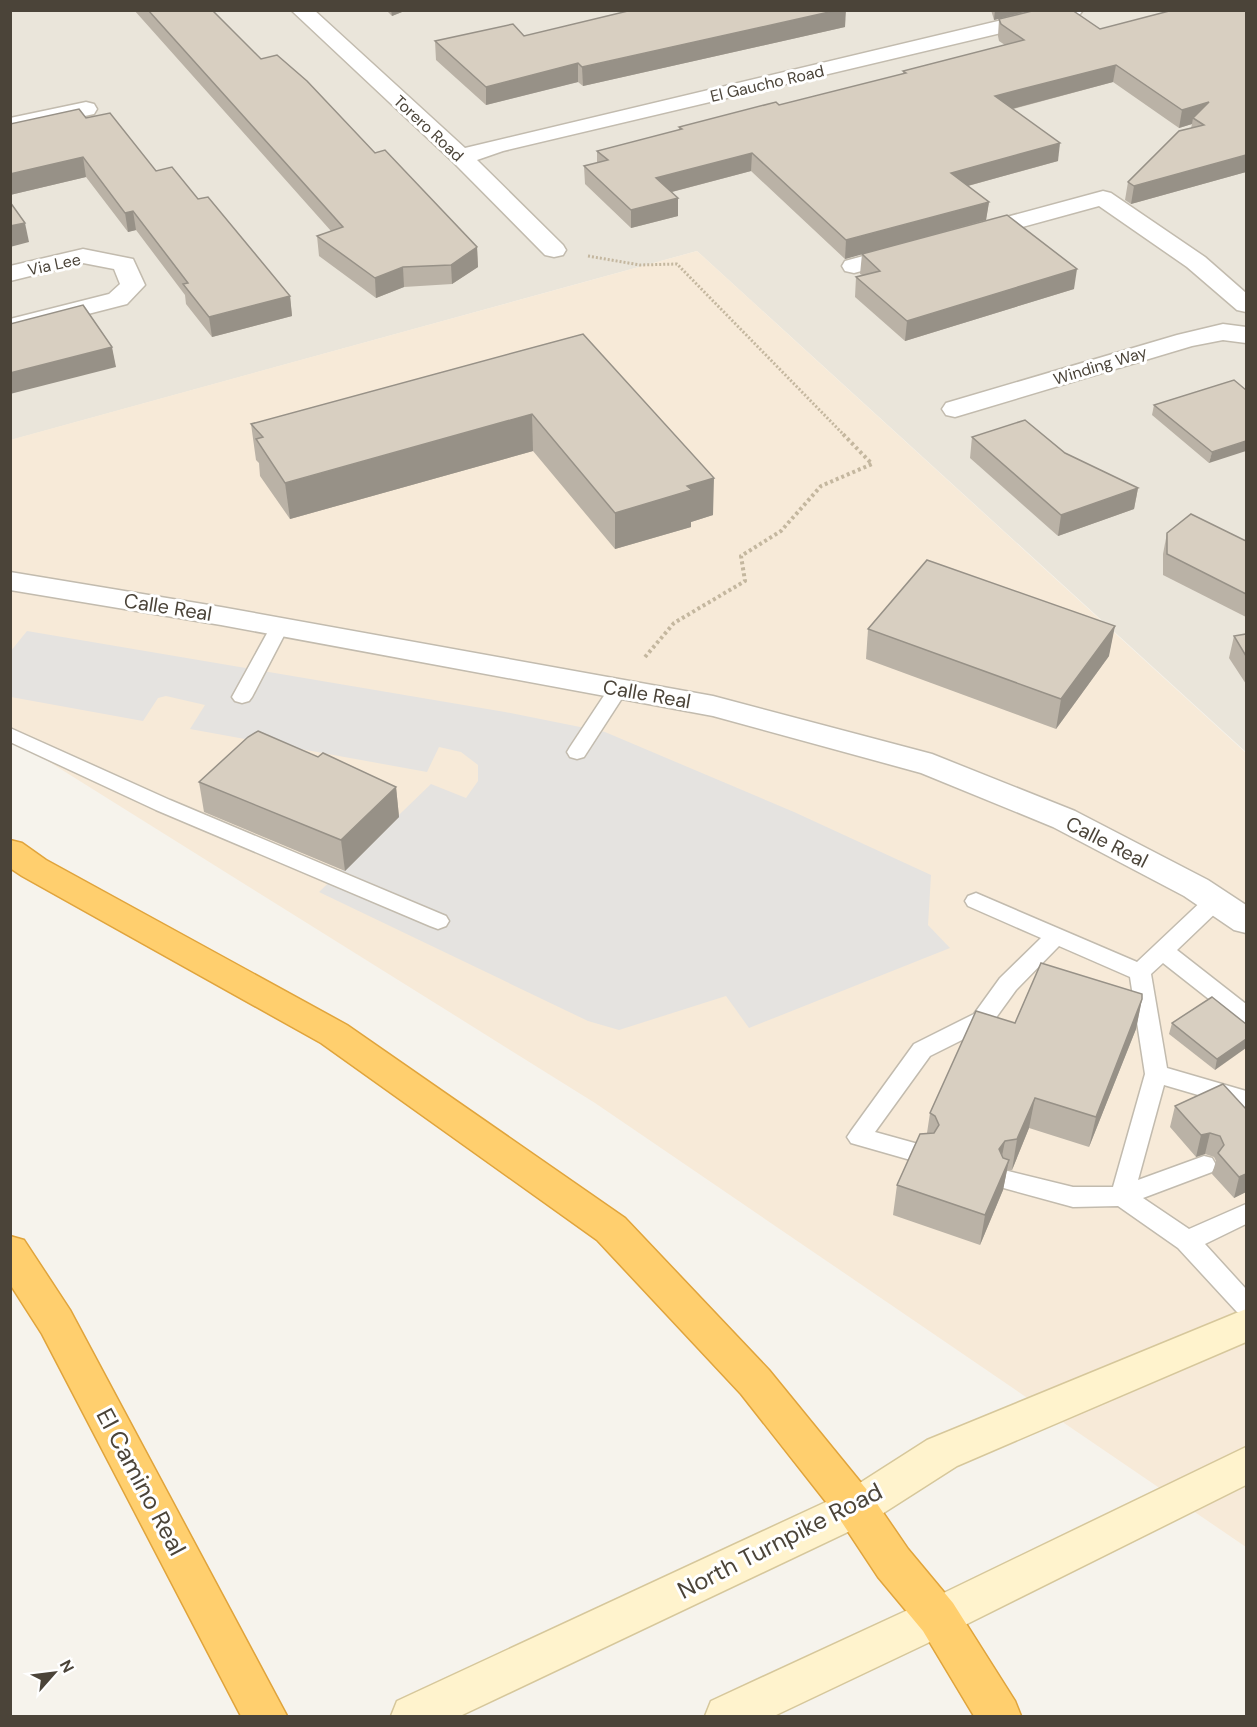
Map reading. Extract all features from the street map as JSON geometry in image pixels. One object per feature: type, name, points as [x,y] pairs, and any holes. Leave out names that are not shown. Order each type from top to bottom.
[{"type":"highway","points":[[10,851],[34,868],[334,1034],[611,1229],[755,1382],[856,1508],[892,1563],[938,1617],[999,1716]]},
{"type":"highway","name":"El Camino Real","points":[[10,1251],[56,1322],[265,1716]]},
{"type":"main road","name":"North Turnpike Road","points":[[413,1716],[856,1508],[942,1453],[1246,1325]]},
{"type":"main road","points":[[727,1716],[938,1617],[1246,1465]]},
{"type":"street","name":"Torero Road","points":[[301,10],[461,157],[554,250]]},
{"type":"street","name":"El Gaucho Road","points":[[461,157],[496,146],[1073,10]]},
{"type":"street","points":[[10,125],[86,109]]},
{"type":"street","points":[[854,266],[1103,198],[1196,262],[1246,305]]},
{"type":"street","name":"Via Lee","points":[[10,274],[83,256],[124,264],[133,285],[118,299],[10,327]]},
{"type":"street","name":"Winding Way","points":[[955,409],[1186,340],[1223,332],[1246,334]]},
{"type":"street","name":"Calle Real","points":[[10,581],[280,626],[713,706],[932,765],[1064,819],[1196,888],[1246,921]]},
{"type":"lane","points":[[242,697],[280,626]]},
{"type":"lane","points":[[578,752],[618,689]]},
{"type":"lane","points":[[10,734],[163,805],[438,921]]},
{"type":"lane","points":[[975,901],[1140,972]]},
{"type":"lane","points":[[1140,972],[1215,901]]},
{"type":"lane","points":[[921,1154],[859,1137],[922,1050],[982,1020],[1008,984],[1056,936]]},
{"type":"lane","points":[[1163,951],[1246,1016]]},
{"type":"lane","points":[[1122,1196],[1156,1074],[1140,972]]},
{"type":"lane","points":[[1156,1074],[1246,1100]]},
{"type":"lane","points":[[1008,1179],[1073,1197],[1122,1196],[1204,1165]]},
{"type":"lane","points":[[1122,1196],[1188,1241],[1246,1305]]},
{"type":"lane","points":[[1188,1241],[1246,1213]]},
{"type":"path","points":[[554,250],[640,265],[677,264],[872,464],[821,486],[781,531],[741,556],[746,582],[674,623],[618,689]]},
{"type":"shaded area","points":[[11,11],[1246,11],[1246,752],[697,251],[11,440]]},
{"type":"shaded area","points":[[697,251],[1246,753],[1246,1547],[595,1103],[11,738],[10,440]]},
{"type":"shaded area","points":[[27,631],[505,712],[605,732],[794,812],[931,875],[928,925],[950,948],[749,1028],[726,996],[619,1030],[588,1021],[319,892],[431,784],[466,798],[478,781],[478,765],[461,752],[439,747],[427,772],[190,729],[205,705],[166,696],[158,698],[143,721],[11,697],[10,652]]},
{"type":"building","points":[[148,10],[212,10],[261,59],[277,55],[307,81],[375,153],[385,150],[477,247],[451,265],[403,267],[375,278],[317,236],[343,227]]},
{"type":"building","points":[[632,10],[838,10],[582,67],[578,63],[486,87],[435,41],[513,24],[524,36]]},
{"type":"building","points":[[1036,10],[1072,10],[1100,29],[1173,10],[1245,10],[1246,155],[1134,186],[1128,182],[1179,131],[1204,125],[1193,118],[1209,102],[1182,110],[1116,65],[995,96],[1060,143],[951,173],[989,202],[846,240],[752,153],[656,178],[678,198],[631,210],[584,166],[608,160],[597,151],[682,129],[679,127],[776,102],[779,105],[906,73],[903,71],[1024,40],[1001,24],[999,19]]},
{"type":"building","points":[[79,109],[86,118],[110,113],[156,171],[172,167],[198,199],[208,197],[290,296],[209,317],[183,284],[188,283],[133,211],[125,213],[83,157],[10,174],[10,124]]},
{"type":"building","points":[[10,202],[25,223],[10,226]]},
{"type":"building","points":[[1007,215],[1077,269],[907,321],[856,277],[880,271],[862,254]]},
{"type":"building","points":[[83,305],[112,347],[10,373],[10,324]]},
{"type":"building","points":[[583,334],[714,478],[687,486],[692,490],[615,513],[532,414],[285,483],[256,439],[263,437],[251,424]]},
{"type":"building","points":[[1234,380],[1246,390],[1246,441],[1212,452],[1154,405]]},
{"type":"building","points":[[1025,420],[1065,453],[1138,488],[1061,515],[972,437]]},
{"type":"building","points":[[1191,514],[1246,541],[1246,594],[1167,554],[1167,533]]},
{"type":"building","points":[[927,560],[1115,626],[1061,699],[868,629]]},
{"type":"building","points":[[1246,634],[1246,656],[1234,636]]},
{"type":"building","points":[[258,731],[318,757],[323,753],[396,787],[341,840],[199,782],[248,737]]},
{"type":"building","points":[[1041,963],[1142,994],[1096,1117],[1035,1098],[1017,1139],[1005,1141],[999,1149],[1003,1158],[1009,1160],[985,1215],[897,1185],[920,1134],[934,1133],[939,1125],[935,1116],[930,1113],[976,1011],[1015,1023]]},
{"type":"building","points":[[1212,997],[1246,1024],[1246,1039],[1217,1059],[1172,1023]]},
{"type":"building","points":[[1223,1084],[1246,1109],[1246,1174],[1239,1177],[1218,1153],[1224,1145],[1220,1136],[1210,1133],[1201,1135],[1175,1106]]}]
